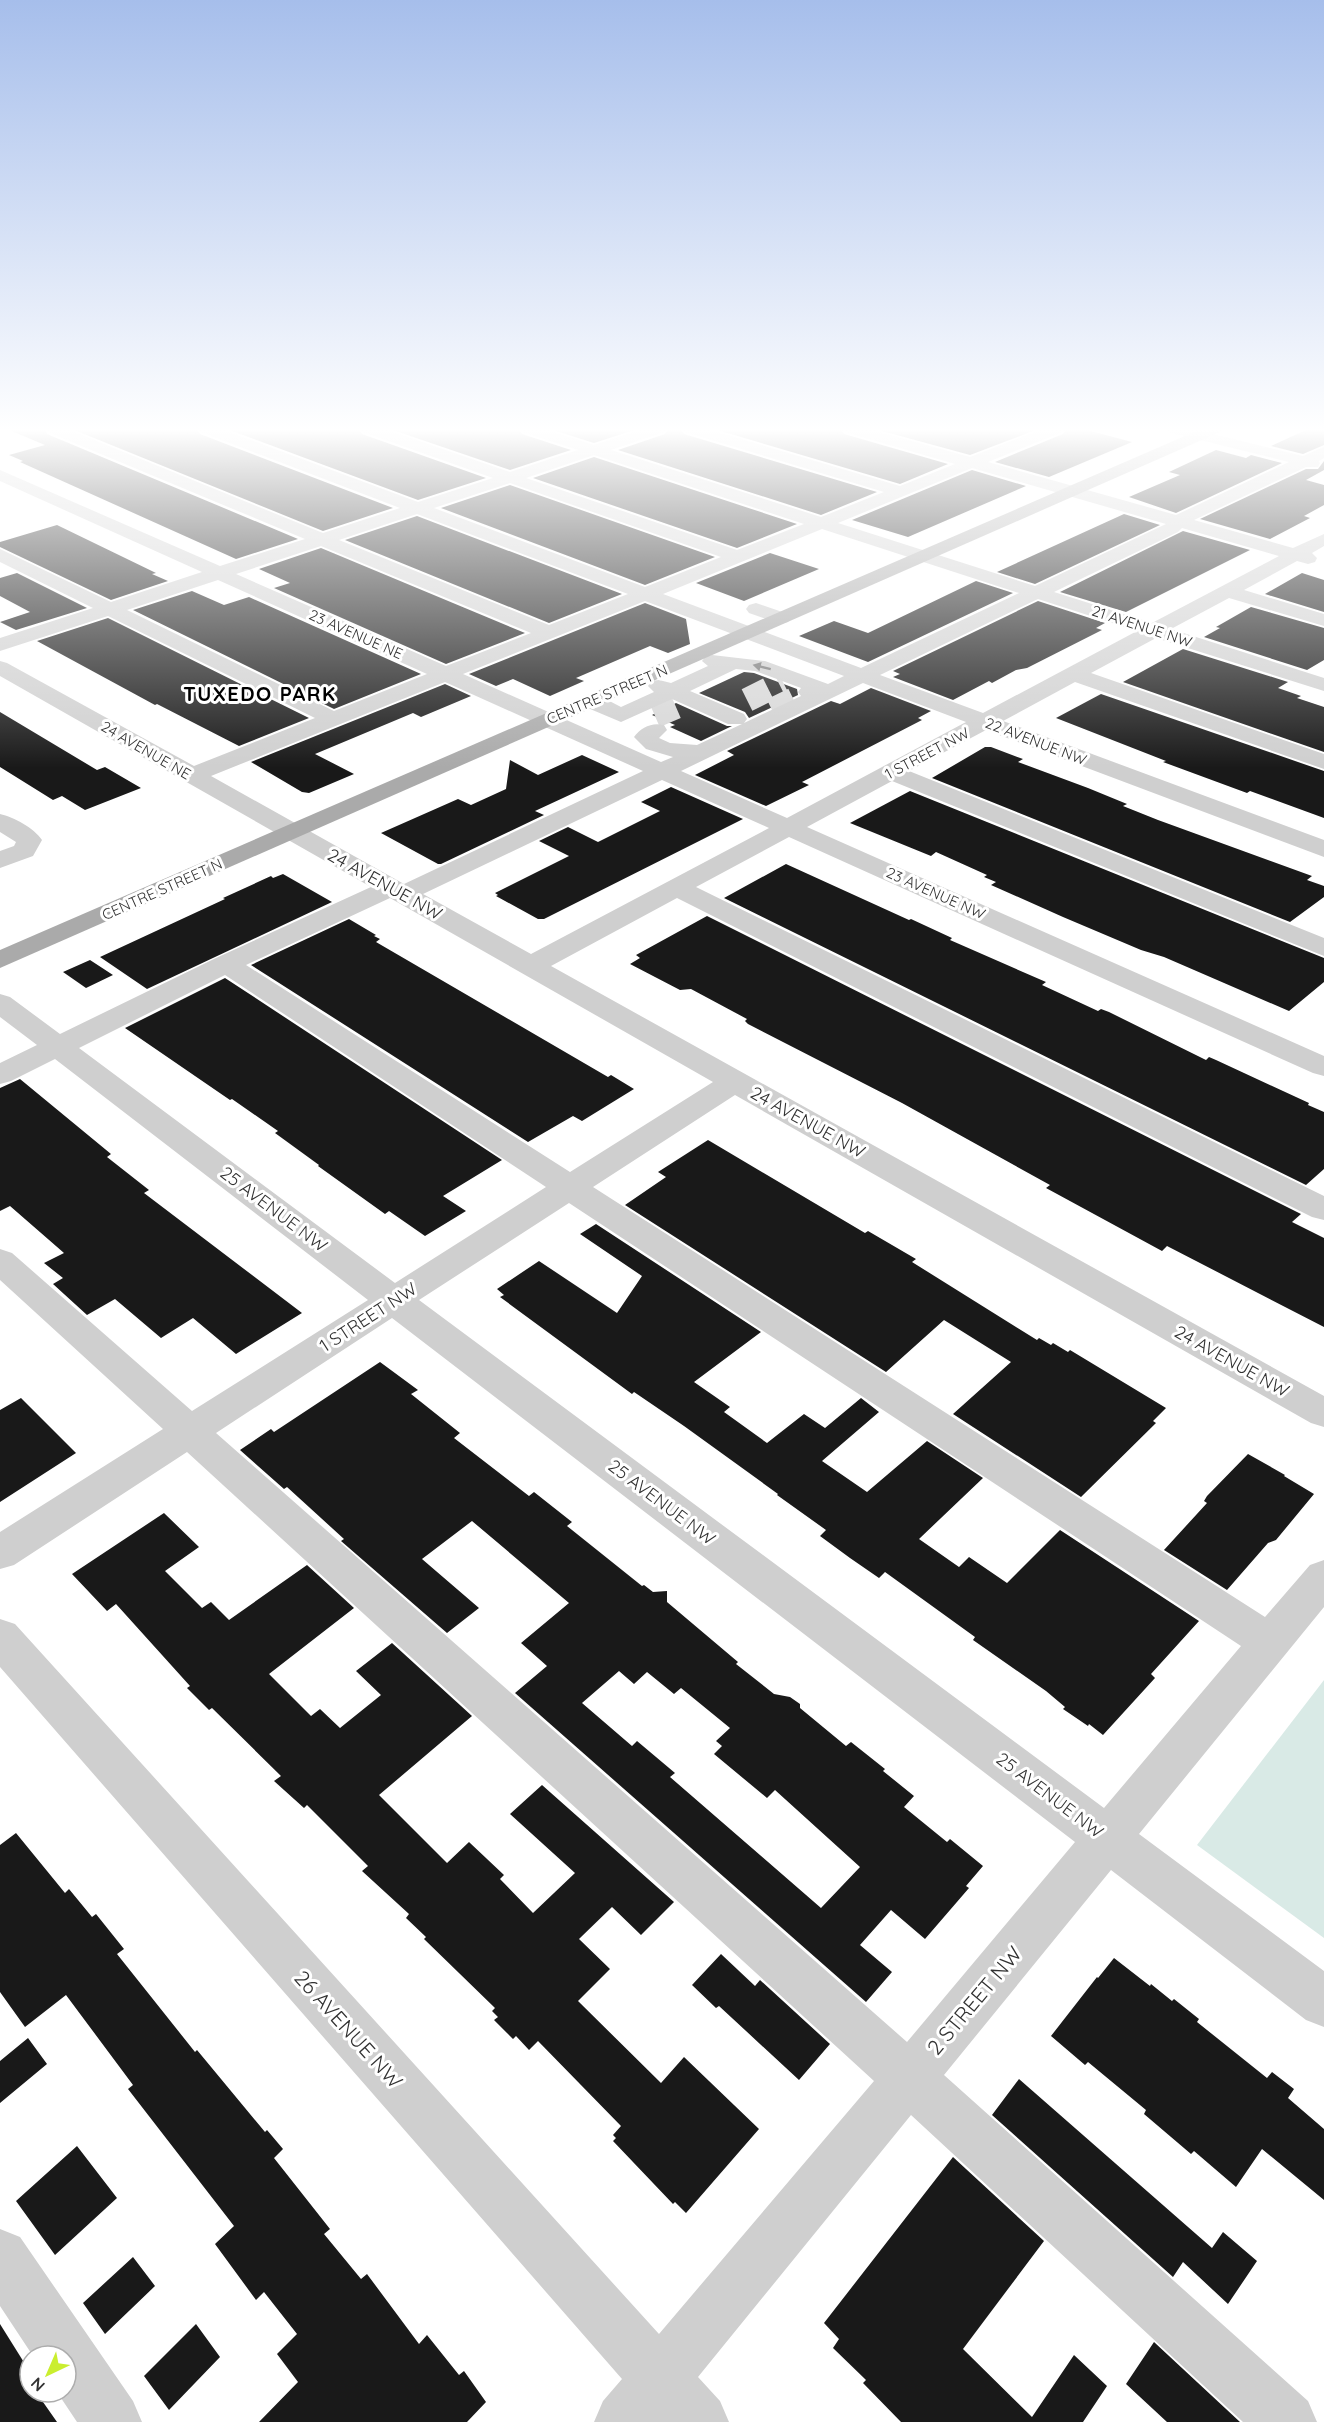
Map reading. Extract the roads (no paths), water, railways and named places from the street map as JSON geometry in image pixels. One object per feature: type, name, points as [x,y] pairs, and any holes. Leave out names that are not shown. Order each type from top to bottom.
[{"type":"main road","name":"CENTRE STREET N","points":[[0,960],[956,542]]},
{"type":"street","name":"23 AVENUE NE","points":[[150,542],[548,720]]},
{"type":"street","points":[[0,645],[312,542]]},
{"type":"street","points":[[328,542],[547,632]]},
{"type":"street","name":"22 AVENUE NW","points":[[507,542],[1324,849]]},
{"type":"street","points":[[696,542],[736,556]]},
{"type":"street","points":[[191,776],[547,632],[647,595],[770,542]]},
{"type":"street","name":"21 AVENUE NW","points":[[881,542],[925,556],[990,584],[1038,592],[1324,685]]},
{"type":"street","points":[[0,1075],[226,964],[397,891],[663,771],[1143,542]]},
{"type":"street","points":[[1253,542],[1324,562]]},
{"type":"street","name":"1 STREET NW","points":[[530,966],[1318,542]]},
{"type":"street","points":[[0,555],[332,718]]},
{"type":"street","points":[[647,595],[680,585]]},
{"type":"street","points":[[1228,591],[1324,620]]},
{"type":"street","points":[[756,609],[781,618]]},
{"type":"street","points":[[696,656],[719,663],[758,665],[795,684]]},
{"type":"street","points":[[591,701],[643,721],[707,705],[733,663]]},
{"type":"street","name":"24 AVENUE NE","points":[[0,667],[292,832]]},
{"type":"street","points":[[1073,674],[1324,762]]},
{"type":"street","points":[[640,680],[707,705]]},
{"type":"street","points":[[643,721],[707,705]]},
{"type":"street","points":[[643,721],[648,741],[674,752],[688,750],[772,710]]},
{"type":"street","name":"23 AVENUE NW","points":[[548,720],[1324,1067]]},
{"type":"street","points":[[890,772],[1324,948]]},
{"type":"street","points":[[0,821],[30,840],[24,851],[0,860]]},
{"type":"street","name":"24 AVENUE NW","points":[[292,832],[1324,1413]]},
{"type":"street","points":[[676,888],[1324,1209]]},
{"type":"street","points":[[226,964],[1269,1642]]},
{"type":"street","name":"25 AVENUE NW","points":[[0,1003],[1324,2002]]},
{"type":"street","name":"1 STREET NW","points":[[0,1553],[735,1081]]},
{"type":"street","points":[[0,1261],[909,2078],[1287,2422]]},
{"type":"street","name":"2 STREET NW","points":[[624,2422],[1324,1577]]},
{"type":"street","name":"26 AVENUE NW","points":[[0,1637],[699,2422]]},
{"type":"street","points":[[0,2257],[112,2422]]},
{"type":"tunnel","points":[[747,700],[783,682]]},
{"type":"tunnel","points":[[772,710],[809,692]]},
{"type":"tunnel","points":[[655,716],[676,707]]},
{"type":"district","name":"TUXEDO PARK","points":[[260,693]]}]
